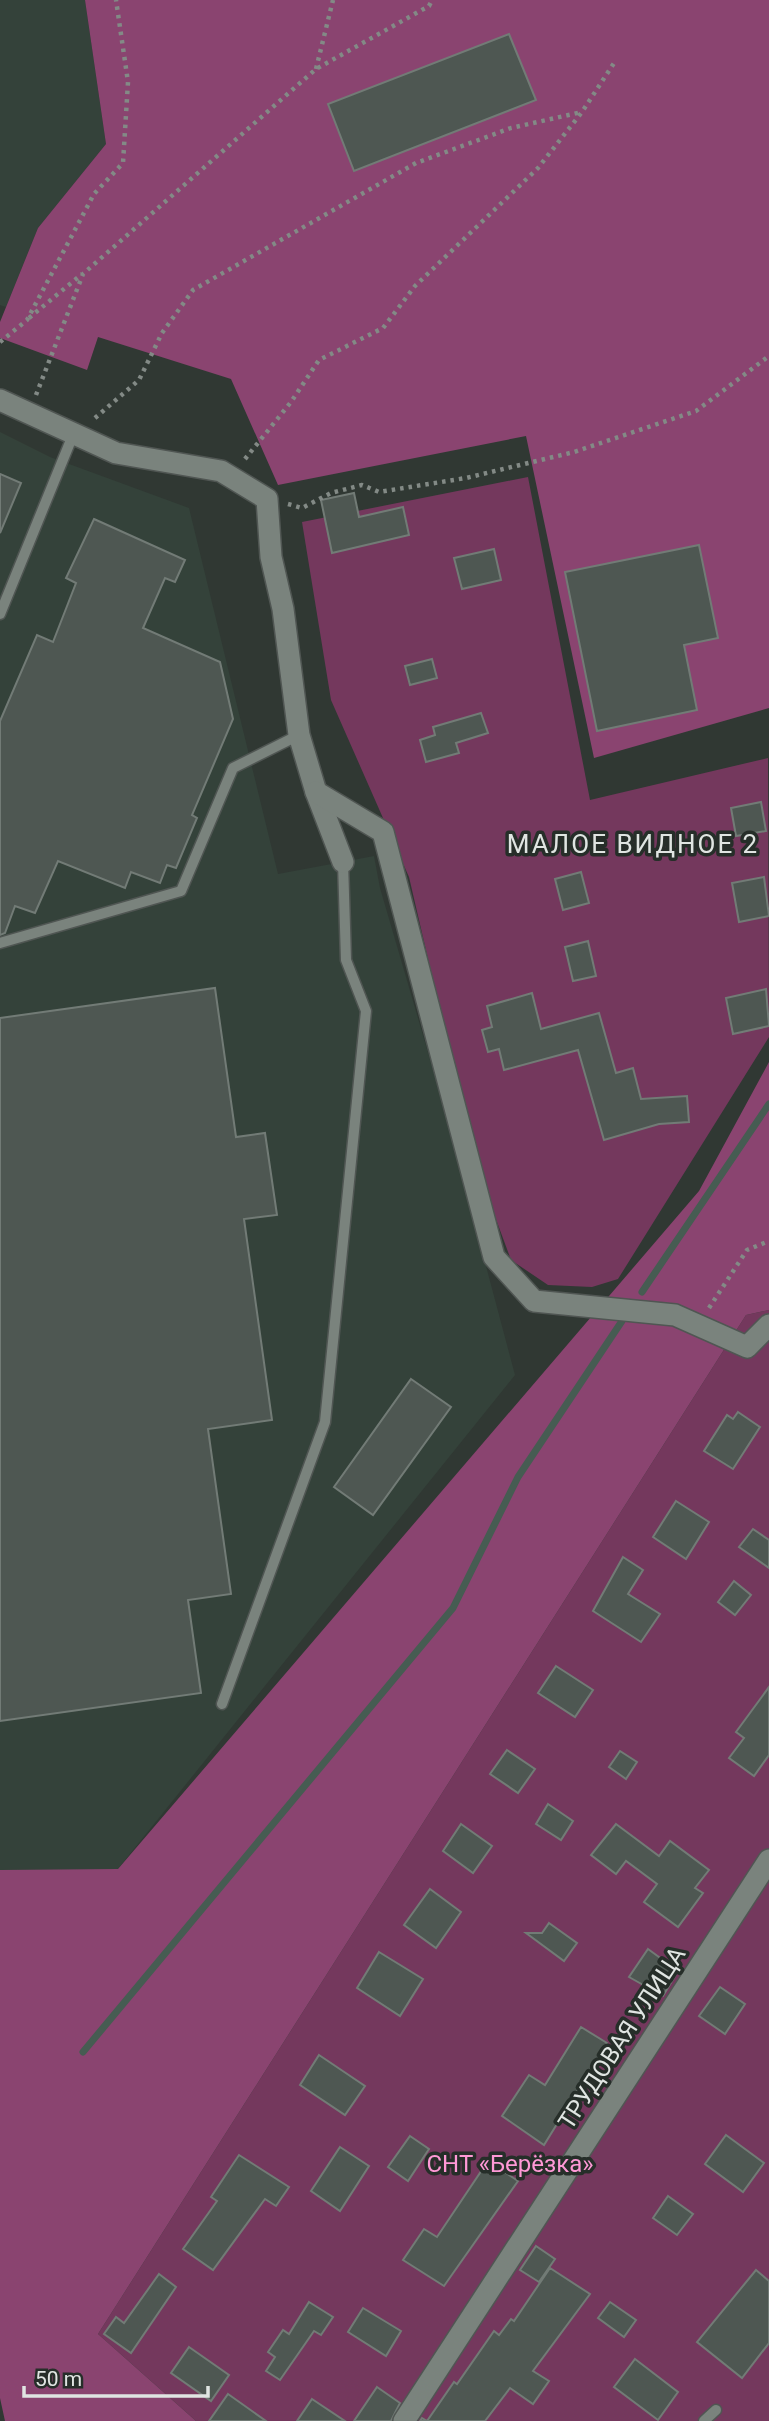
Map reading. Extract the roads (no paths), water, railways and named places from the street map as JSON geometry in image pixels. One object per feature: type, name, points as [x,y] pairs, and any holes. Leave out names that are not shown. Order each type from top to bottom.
[{"type":"street","points":[[0,400],[116,453],[221,471],[267,499],[271,557],[283,609],[299,735],[316,792],[342,862]]},
{"type":"street","points":[[316,792],[383,832],[494,1257],[534,1301],[675,1315],[747,1347],[769,1325]]},
{"type":"street","name":"ТРУДОВАЯ УЛИЦА","points":[[404,2421],[769,1860]]},
{"type":"lane","points":[[0,614],[73,435]]},
{"type":"lane","points":[[0,943],[181,891],[233,768],[299,735]]},
{"type":"lane","points":[[222,1704],[325,1422],[366,1011],[346,960],[342,862]]},
{"type":"lane","points":[[704,2421],[716,2410]]},
{"type":"waterway","points":[[642,1292],[769,1104]]},
{"type":"waterway","points":[[83,2052],[453,1608],[518,1477],[622,1321]]},
{"type":"district","name":"МАЛОЕ ВИДНОЕ 2","points":[[633,844]]},
{"type":"park label","name":"СНТ «Берёзка»","points":[[510,2164]]}]
